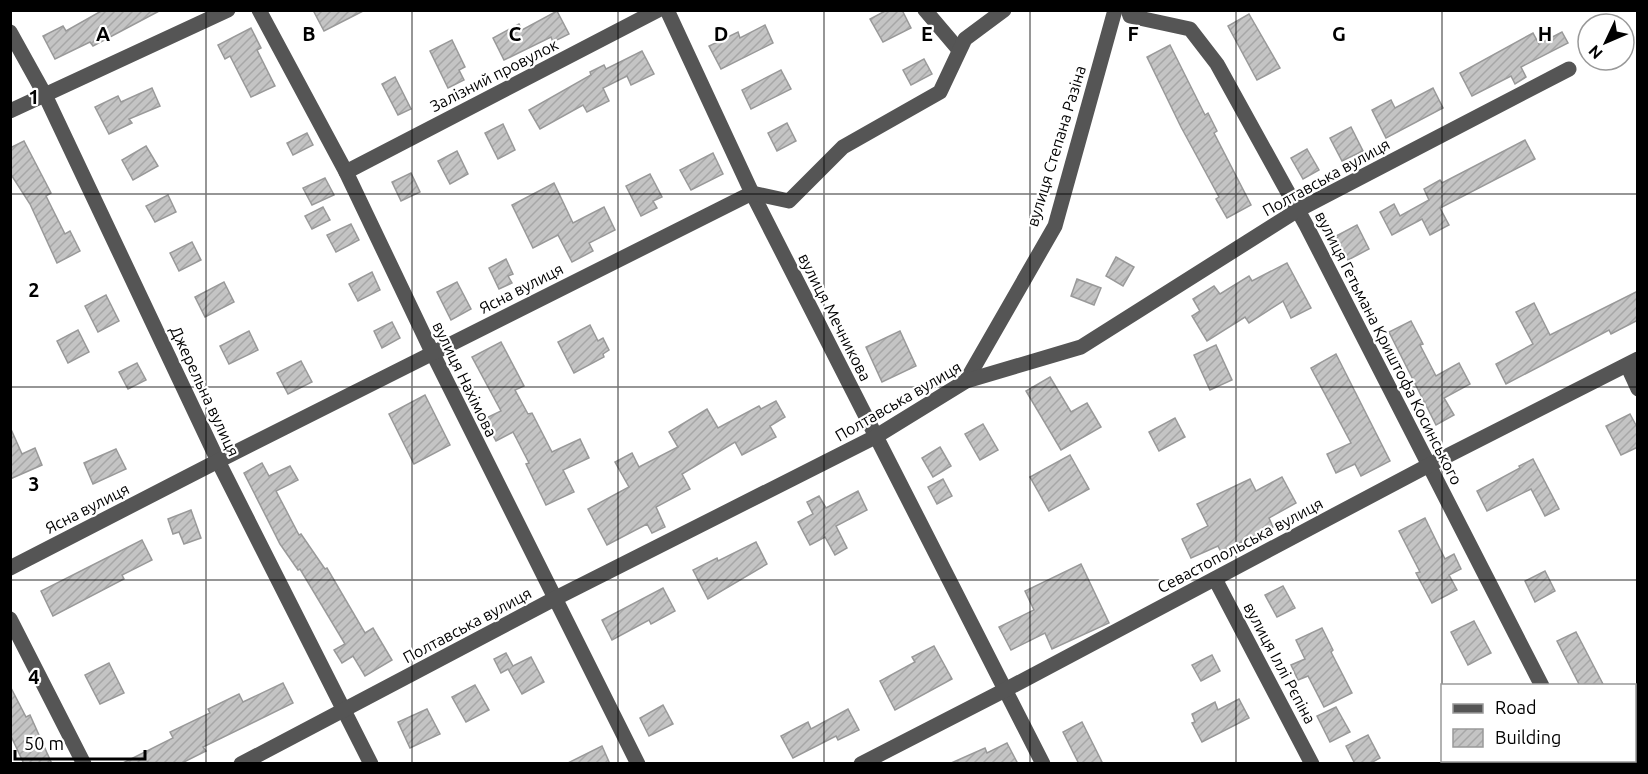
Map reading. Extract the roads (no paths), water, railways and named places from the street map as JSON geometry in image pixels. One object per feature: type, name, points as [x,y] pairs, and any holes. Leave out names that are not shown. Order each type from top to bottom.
[{"type":"street","points":[[10,111],[228,10]]},
{"type":"street","name":"вулиця Нахімова","points":[[259,10],[346,172],[432,352],[638,764]]},
{"type":"street","name":"Залізний провулок","points":[[346,172],[658,10]]},
{"type":"street","name":"вулиця Мечникова","points":[[667,10],[752,193],[1043,764]]},
{"type":"street","points":[[925,10],[959,50]]},
{"type":"street","points":[[752,193],[789,201],[843,147],[940,92],[965,39],[1004,10]]},
{"type":"street","name":"вулиця Степана Разіна","points":[[966,381],[1055,226],[1115,10]]},
{"type":"street","name":"вулиця Гетьмана Криштофа Косинського","points":[[1128,10],[1130,16],[1190,29],[1217,64],[1298,210],[1541,684]]},
{"type":"street","name":"Джерельна вулиця","points":[[10,32],[45,95],[218,461],[371,764]]},
{"type":"street","name":"Полтавська вулиця","points":[[241,764],[554,599],[875,437],[966,381],[1081,347],[1298,210],[1569,69]]},
{"type":"street","name":"Ясна вулиця","points":[[10,568],[432,352],[752,193]]},
{"type":"street","points":[[1632,362],[1638,389]]},
{"type":"street","name":"Севастопольська вулиця","points":[[861,764],[1429,465],[1632,362]]},
{"type":"street","name":"вулиця Іллі Рєпіна","points":[[1215,579],[1312,764]]},
{"type":"street","points":[[10,619],[84,764]]}]
